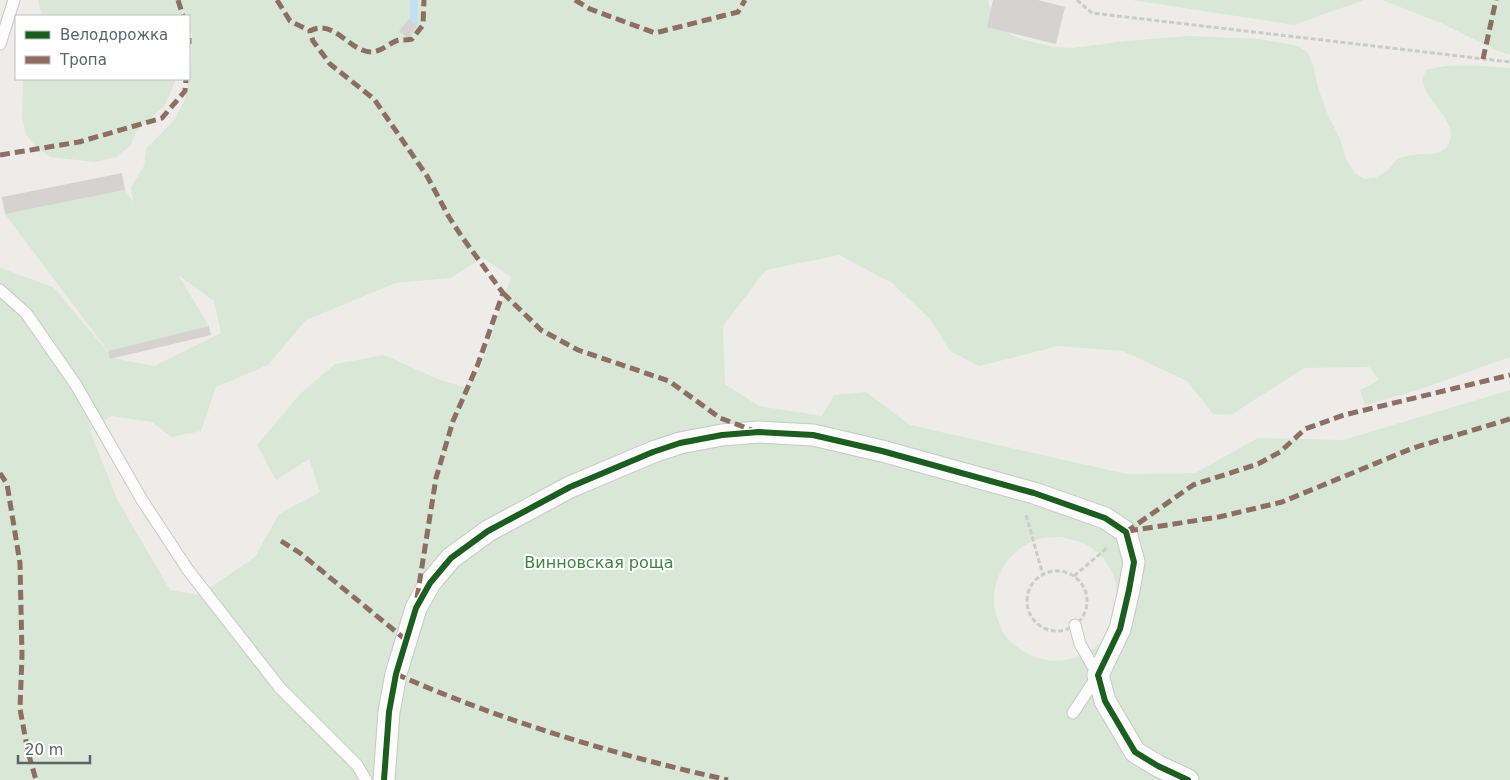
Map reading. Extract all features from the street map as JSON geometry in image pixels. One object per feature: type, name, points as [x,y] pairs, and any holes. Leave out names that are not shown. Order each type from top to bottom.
[{"type":"street","points":[[384,780],[389,712],[396,674],[416,608],[430,583],[451,558],[488,531],[570,487],[653,452],[680,443],[722,435],[759,432],[813,435],[882,450],[1034,493],[1105,518],[1126,532],[1134,562],[1130,590],[1120,629],[1098,675],[1105,701],[1135,752],[1158,766],[1188,780]]},
{"type":"lane","points":[[0,44],[14,0]]},
{"type":"lane","points":[[0,290],[26,313],[76,385],[142,500],[188,570],[280,688],[357,765],[366,780]]},
{"type":"lane","points":[[1073,713],[1098,675],[1080,644],[1076,625]]},
{"type":"path","points":[[1077,0],[1092,13],[1510,62]]},
{"type":"path","points":[[1034,493],[1026,517],[1042,575]]},
{"type":"path","points":[[1074,576],[1087,564]]},
{"type":"path","points":[[1059,571],[1074,576],[1081,582],[1086,591],[1086,610],[1076,625],[1067,630],[1047,630],[1032,618],[1027,599],[1030,589],[1042,575],[1059,571]]},
{"type":"green space","name":"Винновская роща","points":[[38,0],[988,0],[995,24],[1017,38],[1053,47],[1073,48],[1126,41],[1189,36],[1259,39],[1298,46],[1308,53],[1313,65],[1318,88],[1346,158],[1354,173],[1364,179],[1375,178],[1387,171],[1397,159],[1410,155],[1438,153],[1447,147],[1451,137],[1450,128],[1444,116],[1426,92],[1422,79],[1426,70],[1457,65],[1510,68],[1510,357],[1418,390],[1365,405],[1360,390],[1379,380],[1369,367],[1304,368],[1231,415],[1213,414],[1187,381],[1123,351],[1058,346],[979,366],[950,351],[931,320],[892,283],[839,255],[766,270],[723,326],[725,384],[759,406],[822,416],[834,395],[866,392],[910,425],[1126,474],[1195,473],[1258,438],[1343,440],[1510,390],[1510,780],[0,780],[0,268],[53,287],[113,358],[154,366],[221,333],[214,301],[178,275],[209,326],[108,351],[5,214],[125,190],[133,202],[131,187],[144,166],[146,149],[175,119],[185,99],[190,80],[192,31],[190,32],[190,15],[42,15]],"holes":[[[483,258],[511,277],[481,366],[467,388],[440,380],[384,355],[335,364],[300,394],[257,445],[276,480],[309,459],[320,492],[279,514],[255,557],[199,595],[170,590],[117,499],[90,431],[111,416],[152,422],[171,437],[201,431],[216,387],[268,365],[306,320],[396,283],[450,278]],[[1050,537],[1062,537],[1081,542],[1098,553],[1110,569],[1116,586],[1117,605],[1113,624],[1103,640],[1088,652],[1069,659],[1048,660],[1028,654],[1009,640],[1001,628],[994,602],[998,577],[1012,556],[1031,542]]]},
{"type":"green space","points":[[1132,0],[1364,0],[1294,25]]},
{"type":"green space","points":[[1382,0],[1510,0],[1510,55],[1495,50],[1441,23]]},
{"type":"green space","points":[[23,80],[176,80],[165,105],[136,132],[130,146],[116,157],[95,162],[50,157],[35,146],[26,134],[22,118]]},
{"type":"building","points":[[993,0],[1038,0],[1065,7],[1056,44],[987,27]]},
{"type":"building","points":[[409,19],[417,26],[408,38],[399,31]]},
{"type":"building","points":[[122,173],[125,190],[5,214],[2,197]]},
{"type":"building","points":[[209,326],[211,335],[110,359],[108,351]]},
{"type":"waterway","points":[[414,0],[414,22]]},
{"type":"marked path","points":[[178,0],[183,15]]},
{"type":"marked path","points":[[277,0],[290,21],[310,31]]},
{"type":"marked path","points":[[417,598],[436,478],[453,421],[478,364],[503,293],[462,237],[427,176],[374,99],[330,64],[313,41],[310,31],[319,28],[327,29],[363,51],[375,52],[397,41],[412,39],[423,25],[424,0]]},
{"type":"marked path","points":[[575,0],[590,9],[655,33],[738,12],[745,0]]},
{"type":"marked path","points":[[1483,59],[1496,0]]},
{"type":"marked path","points":[[0,155],[79,142],[162,118],[185,91],[186,80]]},
{"type":"marked path","points":[[503,293],[541,330],[578,350],[669,381],[720,418],[752,430]]},
{"type":"marked path","points":[[1126,532],[1193,485],[1258,464],[1280,452],[1305,429],[1344,415],[1510,375]]},
{"type":"marked path","points":[[1128,531],[1219,517],[1282,502],[1413,448],[1510,419]]},
{"type":"marked path","points":[[0,473],[7,484],[20,563],[22,655],[20,709],[28,752],[36,780]]},
{"type":"marked path","points":[[281,541],[300,553],[406,640]]},
{"type":"marked path","points":[[396,674],[518,722],[643,760],[728,780]]},
{"type":"cycle path","points":[[384,780],[389,712],[396,674],[416,608],[430,583],[451,558],[488,531],[570,487],[653,452],[680,443],[722,435],[759,432],[813,435],[882,451],[1034,493],[1105,518],[1126,532],[1134,562],[1129,590],[1120,629],[1098,675],[1105,701],[1135,752],[1158,766],[1188,780]]}]
